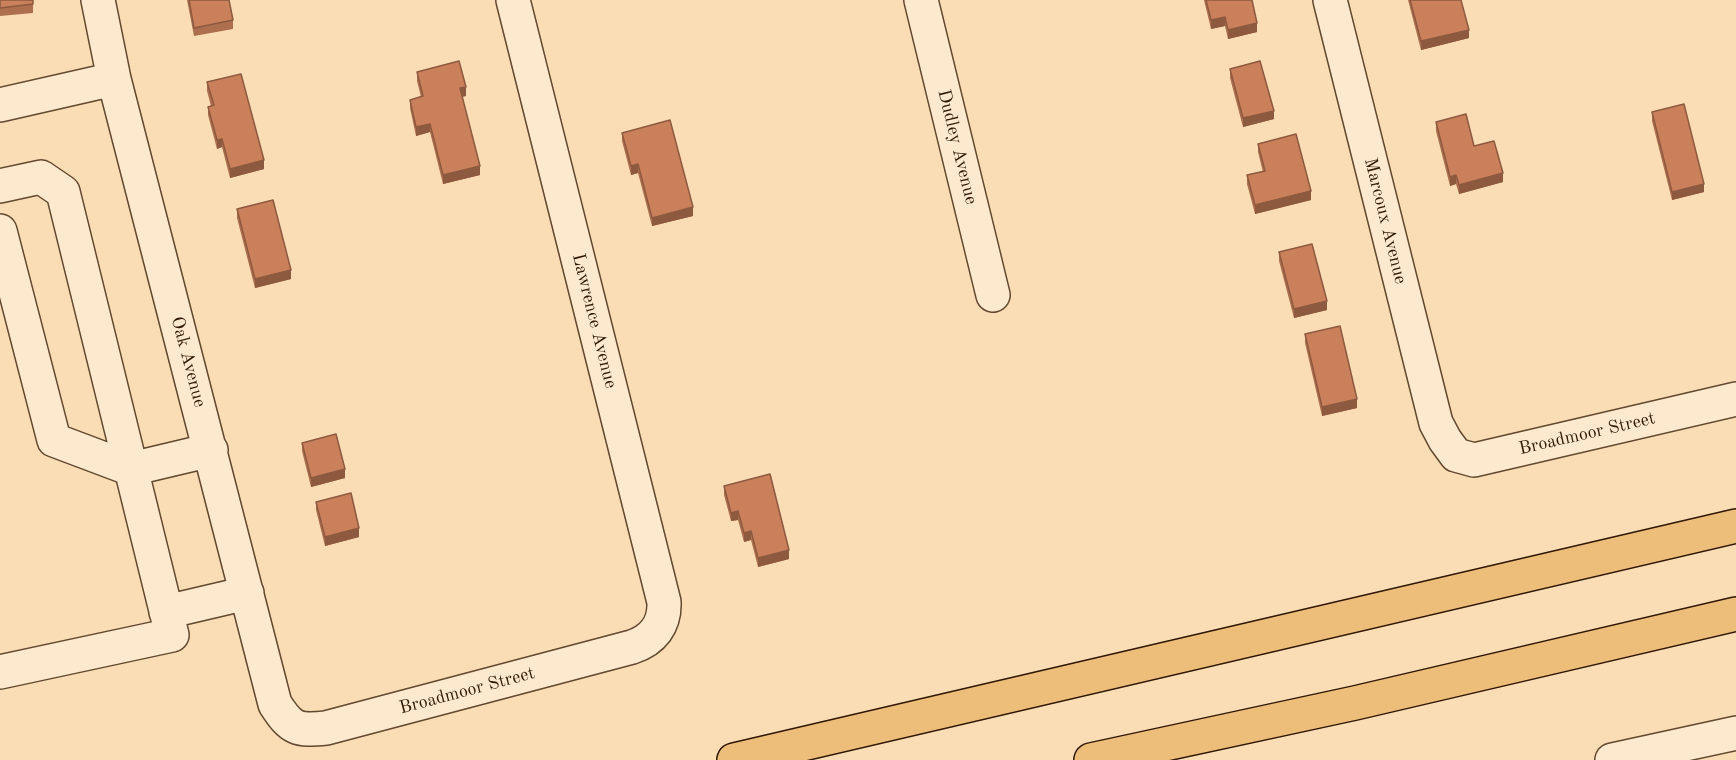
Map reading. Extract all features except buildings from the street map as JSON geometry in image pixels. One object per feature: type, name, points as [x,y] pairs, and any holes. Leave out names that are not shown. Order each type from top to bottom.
[{"type":"highway","points":[[734,760],[1736,526]]},
{"type":"highway","points":[[1091,760],[1355,703],[1736,614]]},
{"type":"street","name":"Oak Avenue","points":[[98,0],[114,79],[275,704],[286,721]]},
{"type":"street","name":"Lawrence Avenue","points":[[513,0],[664,602],[659,627],[649,639]]},
{"type":"street","name":"Dudley Avenue","points":[[921,0],[993,295]]},
{"type":"street","name":"Marcoux Avenue","points":[[1330,0],[1436,423],[1445,440]]},
{"type":"street","points":[[0,105],[114,79]]},
{"type":"street","points":[[0,186],[41,177],[63,192],[172,635],[0,672]]},
{"type":"street","points":[[0,231],[54,440],[131,469],[211,450]]},
{"type":"street","name":"Broadmoor Street","points":[[1445,440],[1455,455],[1474,460],[1736,399]]},
{"type":"street","points":[[166,612],[247,593]]},
{"type":"street","name":"Broadmoor Street","points":[[286,721],[305,730],[326,728],[632,647],[649,639]]},
{"type":"street","points":[[1612,760],[1736,733]]}]
